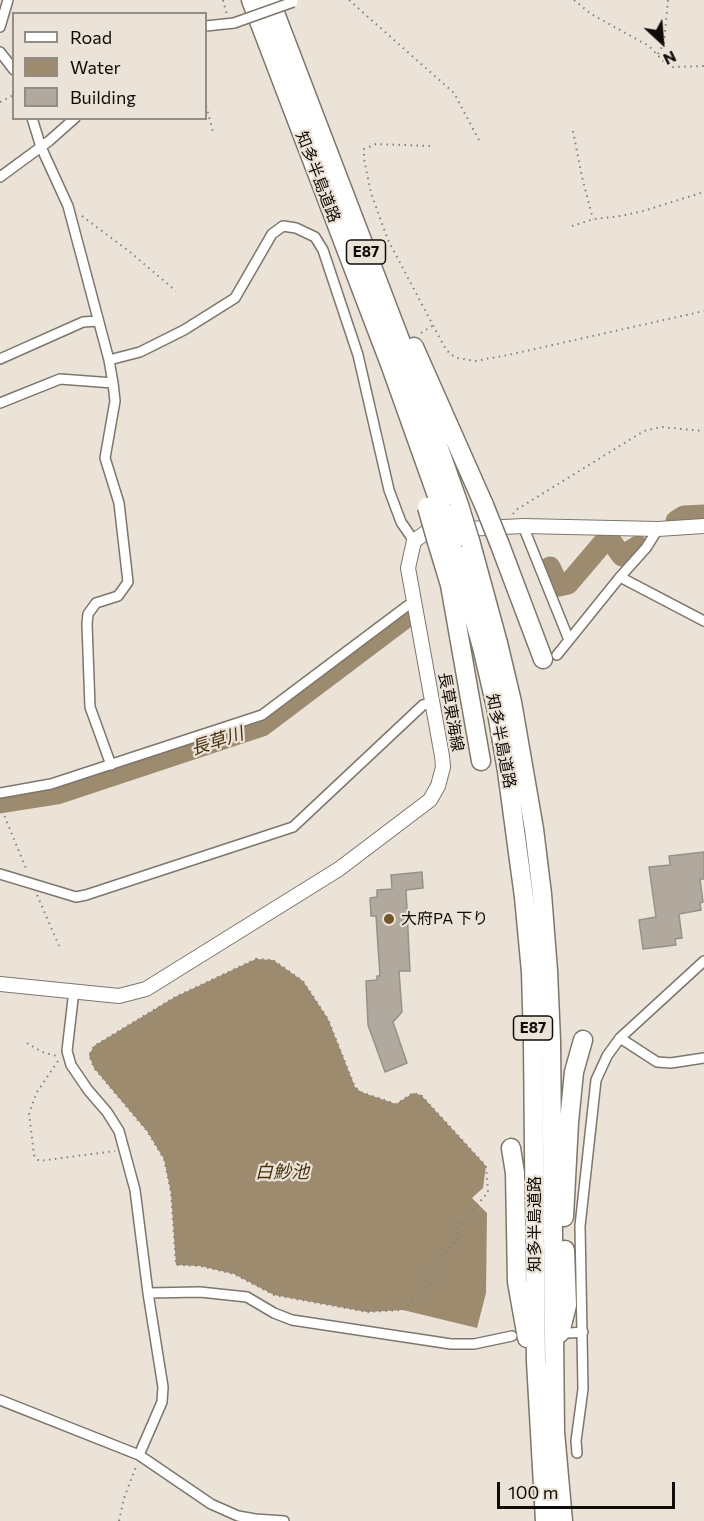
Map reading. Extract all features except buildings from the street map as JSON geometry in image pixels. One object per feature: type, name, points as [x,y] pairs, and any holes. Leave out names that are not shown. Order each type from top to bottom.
[{"type":"highway","name":"知多半島道路","points":[[251,0],[442,507],[454,543],[496,707],[511,791],[531,972],[536,1361],[545,1521]]},
{"type":"highway","name":"知多半島道路","points":[[270,0],[406,358],[442,507]]},
{"type":"highway","points":[[371,266],[398,312],[550,657]]},
{"type":"highway","points":[[442,507],[454,543],[450,585],[481,761]]},
{"type":"highway","name":"知多半島道路","points":[[454,543],[498,643],[512,702],[534,829],[542,894],[551,1041],[555,1432],[563,1521]]},
{"type":"highway","points":[[554,1359],[567,1305],[563,1221],[574,1072],[583,1040]]},
{"type":"highway","points":[[511,1148],[515,1173],[517,1282],[534,1375],[539,1435]]},
{"type":"main road","points":[[414,541],[428,531],[504,526],[658,529],[704,526]]},
{"type":"main road","name":"長草東海線","points":[[0,984],[119,996],[146,989],[339,869],[430,800],[438,786],[443,768],[408,568],[414,541]]},
{"type":"street","points":[[0,27],[8,0]]},
{"type":"street","points":[[207,26],[231,24],[295,1]]},
{"type":"street","points":[[0,51],[12,67]]},
{"type":"street","points":[[33,120],[41,147],[68,206],[113,383],[115,401],[105,458],[118,503],[128,582],[118,596],[96,603],[88,614],[87,624],[90,707],[111,765]]},
{"type":"street","points":[[0,177],[73,120]]},
{"type":"street","points":[[109,360],[140,352],[175,335],[235,298],[272,234],[283,226],[296,228],[315,237],[323,250],[358,355],[389,490],[401,522],[414,541]]},
{"type":"street","points":[[0,359],[83,322],[98,321]]},
{"type":"street","points":[[0,403],[60,379],[113,383]]},
{"type":"street","points":[[523,526],[569,640]]},
{"type":"street","points":[[550,657],[569,640],[646,548],[658,529]]},
{"type":"street","points":[[620,577],[704,621]]},
{"type":"street","points":[[0,793],[51,784],[262,715],[415,602]]},
{"type":"street","points":[[0,874],[76,897],[294,828],[423,705],[433,703]]},
{"type":"street","points":[[577,1453],[576,1441],[583,1389],[580,1227],[596,1080],[607,1056],[620,1038],[704,961]]},
{"type":"street","points":[[74,990],[68,1051],[71,1065],[119,1131],[135,1190],[163,1387],[162,1402],[139,1455]]},
{"type":"street","points":[[620,1038],[657,1062],[671,1063],[704,1058]]},
{"type":"street","points":[[148,1293],[200,1292],[247,1297],[274,1313],[292,1320],[451,1344],[474,1344],[512,1336]]},
{"type":"street","points":[[570,1333],[583,1332]]},
{"type":"street","points":[[0,1400],[139,1455],[211,1504],[238,1516],[284,1521]]},
{"type":"path","points":[[223,0],[231,24]]},
{"type":"path","points":[[349,0],[454,93],[479,140]]},
{"type":"path","points":[[574,0],[591,14],[649,46],[666,63],[674,67],[704,66]]},
{"type":"path","points":[[658,54],[664,43],[668,0]]},
{"type":"path","points":[[207,110],[213,132]]},
{"type":"path","points":[[573,131],[593,219]]},
{"type":"path","points":[[430,146],[376,144],[364,149],[363,154],[371,193],[380,221],[432,326],[450,354],[457,358],[476,361],[704,311]]},
{"type":"path","points":[[572,226],[593,219],[643,212],[704,192]]},
{"type":"path","points":[[68,206],[73,207],[87,221],[130,252],[176,291]]},
{"type":"path","points":[[421,333],[432,326]]},
{"type":"path","points":[[504,526],[516,510],[644,432],[661,427],[704,431]]},
{"type":"path","points":[[256,959],[273,960],[303,981],[328,1020],[355,1087],[361,1092],[396,1104],[413,1093],[421,1095],[486,1166],[488,1192],[456,1230],[459,1237],[428,1271],[433,1280],[403,1310],[367,1312],[274,1295],[234,1274],[200,1266],[176,1265],[171,1193],[164,1159],[147,1131],[94,1068],[89,1055],[94,1046],[176,997],[256,959]]},
{"type":"path","points":[[27,1043],[42,1052],[61,1058],[37,1092],[29,1113],[34,1155],[39,1161],[124,1150]]},
{"type":"path","points":[[119,1521],[124,1498],[139,1455]]},
{"type":"water","name":"白魦池","points":[[256,959],[273,960],[303,981],[328,1019],[355,1087],[361,1092],[396,1104],[413,1093],[421,1095],[486,1166],[483,1188],[472,1198],[487,1213],[486,1293],[477,1328],[403,1310],[367,1312],[274,1295],[234,1274],[200,1266],[176,1265],[171,1193],[164,1159],[147,1131],[94,1068],[89,1055],[94,1046],[175,997]]},
{"type":"waterway","name":"長草川","points":[[676,521],[684,516],[704,515]]},
{"type":"waterway","name":"長草川","points":[[550,567],[559,586],[568,584],[608,537],[622,556],[638,546]]},
{"type":"waterway","name":"長草川","points":[[0,803],[57,794],[262,726],[404,619]]},
{"type":"place","name":"大府PA 下り","points":[[389,919]]}]
